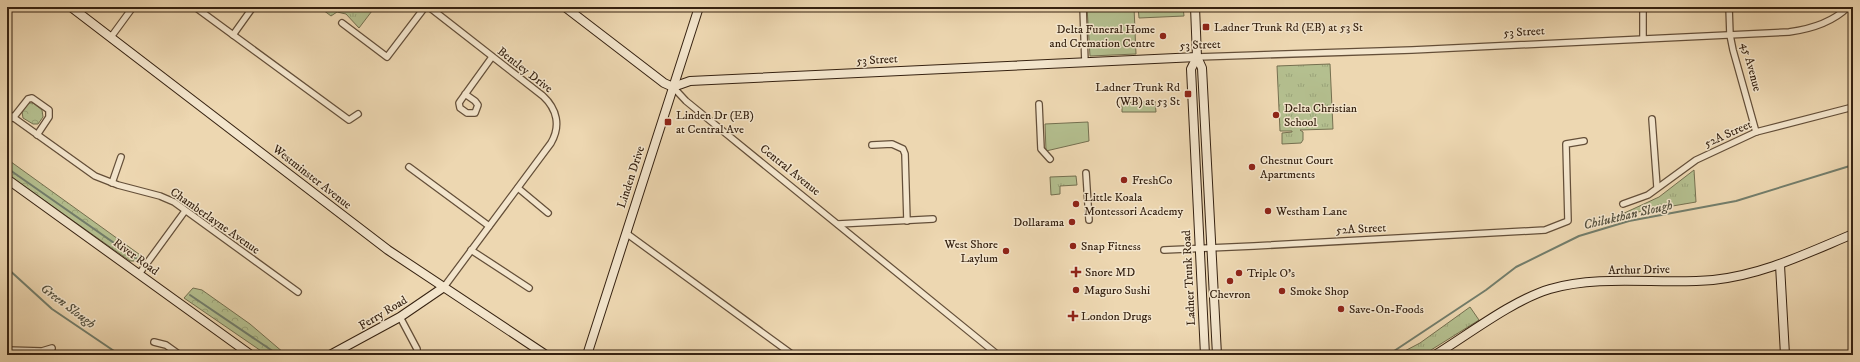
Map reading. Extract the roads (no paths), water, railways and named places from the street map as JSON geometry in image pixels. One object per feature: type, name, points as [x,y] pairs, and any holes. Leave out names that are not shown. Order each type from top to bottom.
[{"type":"street","name":"Westminster Avenue","points":[[70,7],[388,250],[546,355]]},
{"type":"street","points":[[111,37],[134,7]]},
{"type":"street","points":[[196,7],[349,120],[358,114]]},
{"type":"street","points":[[233,35],[253,7]]},
{"type":"street","points":[[342,23],[387,57],[425,7]]},
{"type":"street","name":"Bentley Drive","points":[[429,7],[543,96],[549,102],[556,116],[557,127],[554,139],[444,287]]},
{"type":"street","name":"Central Avenue","points":[[565,7],[664,83],[673,87],[686,101],[998,355]]},
{"type":"street","name":"Linden Drive","points":[[587,355],[699,7]]},
{"type":"street","points":[[1083,7],[1085,62]]},
{"type":"street","name":"Ladner Trunk Road","points":[[1195,7],[1197,57],[1202,68],[1216,355]]},
{"type":"street","points":[[1643,7],[1644,38]]},
{"type":"street","name":"45 Avenue","points":[[1729,7],[1730,35],[1756,132]]},
{"type":"street","name":"53 Street","points":[[673,87],[690,81],[1197,57],[1412,50],[1789,32],[1809,29],[1837,16],[1848,7]]},
{"type":"street","points":[[465,94],[492,57]]},
{"type":"street","name":"Ladner Trunk Road","points":[[1197,57],[1191,69],[1205,355]]},
{"type":"street","points":[[13,118],[26,100],[32,98],[49,110],[49,116],[37,135]]},
{"type":"street","points":[[1039,104],[1041,149],[1050,159]]},
{"type":"street","name":"52A Street","points":[[1623,204],[1648,194],[1696,160],[1756,132],[1853,108]]},
{"type":"street","name":"Chamberlayne Avenue","points":[[7,113],[95,176],[112,183],[160,196],[174,202],[298,292]]},
{"type":"street","points":[[1652,119],[1657,187]]},
{"type":"street","name":"52A Street","points":[[1164,250],[1545,230],[1568,221],[1566,144],[1584,141]]},
{"type":"street","points":[[872,145],[892,144],[903,149],[905,154],[907,221]]},
{"type":"street","points":[[112,183],[121,158]]},
{"type":"street","points":[[409,167],[489,226]]},
{"type":"street","points":[[1086,173],[1090,220]]},
{"type":"street","name":"River Road","points":[[7,179],[251,355]]},
{"type":"street","points":[[518,188],[548,213]]},
{"type":"street","points":[[140,274],[185,211]]},
{"type":"street","points":[[838,224],[933,219]]},
{"type":"street","points":[[626,233],[793,355]]},
{"type":"street","name":"Arthur Drive","points":[[1435,355],[1523,300],[1557,287],[1585,283],[1714,280],[1745,275],[1780,265],[1853,234]]},
{"type":"street","points":[[471,250],[529,288]]},
{"type":"street","points":[[1780,265],[1785,355]]},
{"type":"street","name":"Ferry Road","points":[[330,355],[400,317],[444,287]]},
{"type":"street","points":[[400,317],[417,349],[417,355]]},
{"type":"street","points":[[154,342],[166,345],[180,355]]},
{"type":"street","points":[[7,350],[42,351],[52,348]]},
{"type":"waterway","name":"Chilukthan Slough","points":[[1388,355],[1486,290],[1516,267],[1579,236],[1629,221],[1736,201],[1853,165]]},
{"type":"waterway","points":[[7,168],[137,259]]},
{"type":"waterway","name":"Green Slough","points":[[7,268],[52,309],[120,355]]},
{"type":"waterway","points":[[190,295],[277,354]]},
{"type":"place","name":"Ladner Trunk Rd (EB) at 53 St","points":[[1206,27]]},
{"type":"place","name":"Delta Funeral Home and Cremation Centre","points":[[1163,36]]},
{"type":"place","name":"Ladner Trunk Rd (WB) at 53 St","points":[[1188,94]]},
{"type":"place","name":"Delta Christian School","points":[[1276,115]]},
{"type":"place","name":"Linden Dr (EB) at Central Ave","points":[[668,122]]},
{"type":"place","name":"Chestnut Court Apartments","points":[[1252,167]]},
{"type":"place","name":"FreshCo","points":[[1124,180]]},
{"type":"place","name":"Little Koala Montessori Academy","points":[[1076,204]]},
{"type":"place","name":"Westham Lane","points":[[1268,211]]},
{"type":"place","name":"Dollarama","points":[[1072,222]]},
{"type":"place","name":"Snap Fitness","points":[[1073,246]]},
{"type":"place","name":"West Shore Laylum","points":[[1006,251]]},
{"type":"place","name":"Snore MD","points":[[1076,272]]},
{"type":"place","name":"Triple O's","points":[[1239,273]]},
{"type":"place","name":"Chevron","points":[[1230,281]]},
{"type":"place","name":"Maguro Sushi","points":[[1076,290]]},
{"type":"place","name":"Smoke Shop","points":[[1282,291]]},
{"type":"place","name":"Save-On-Foods","points":[[1341,309]]},
{"type":"place","name":"London Drugs","points":[[1073,316]]}]
